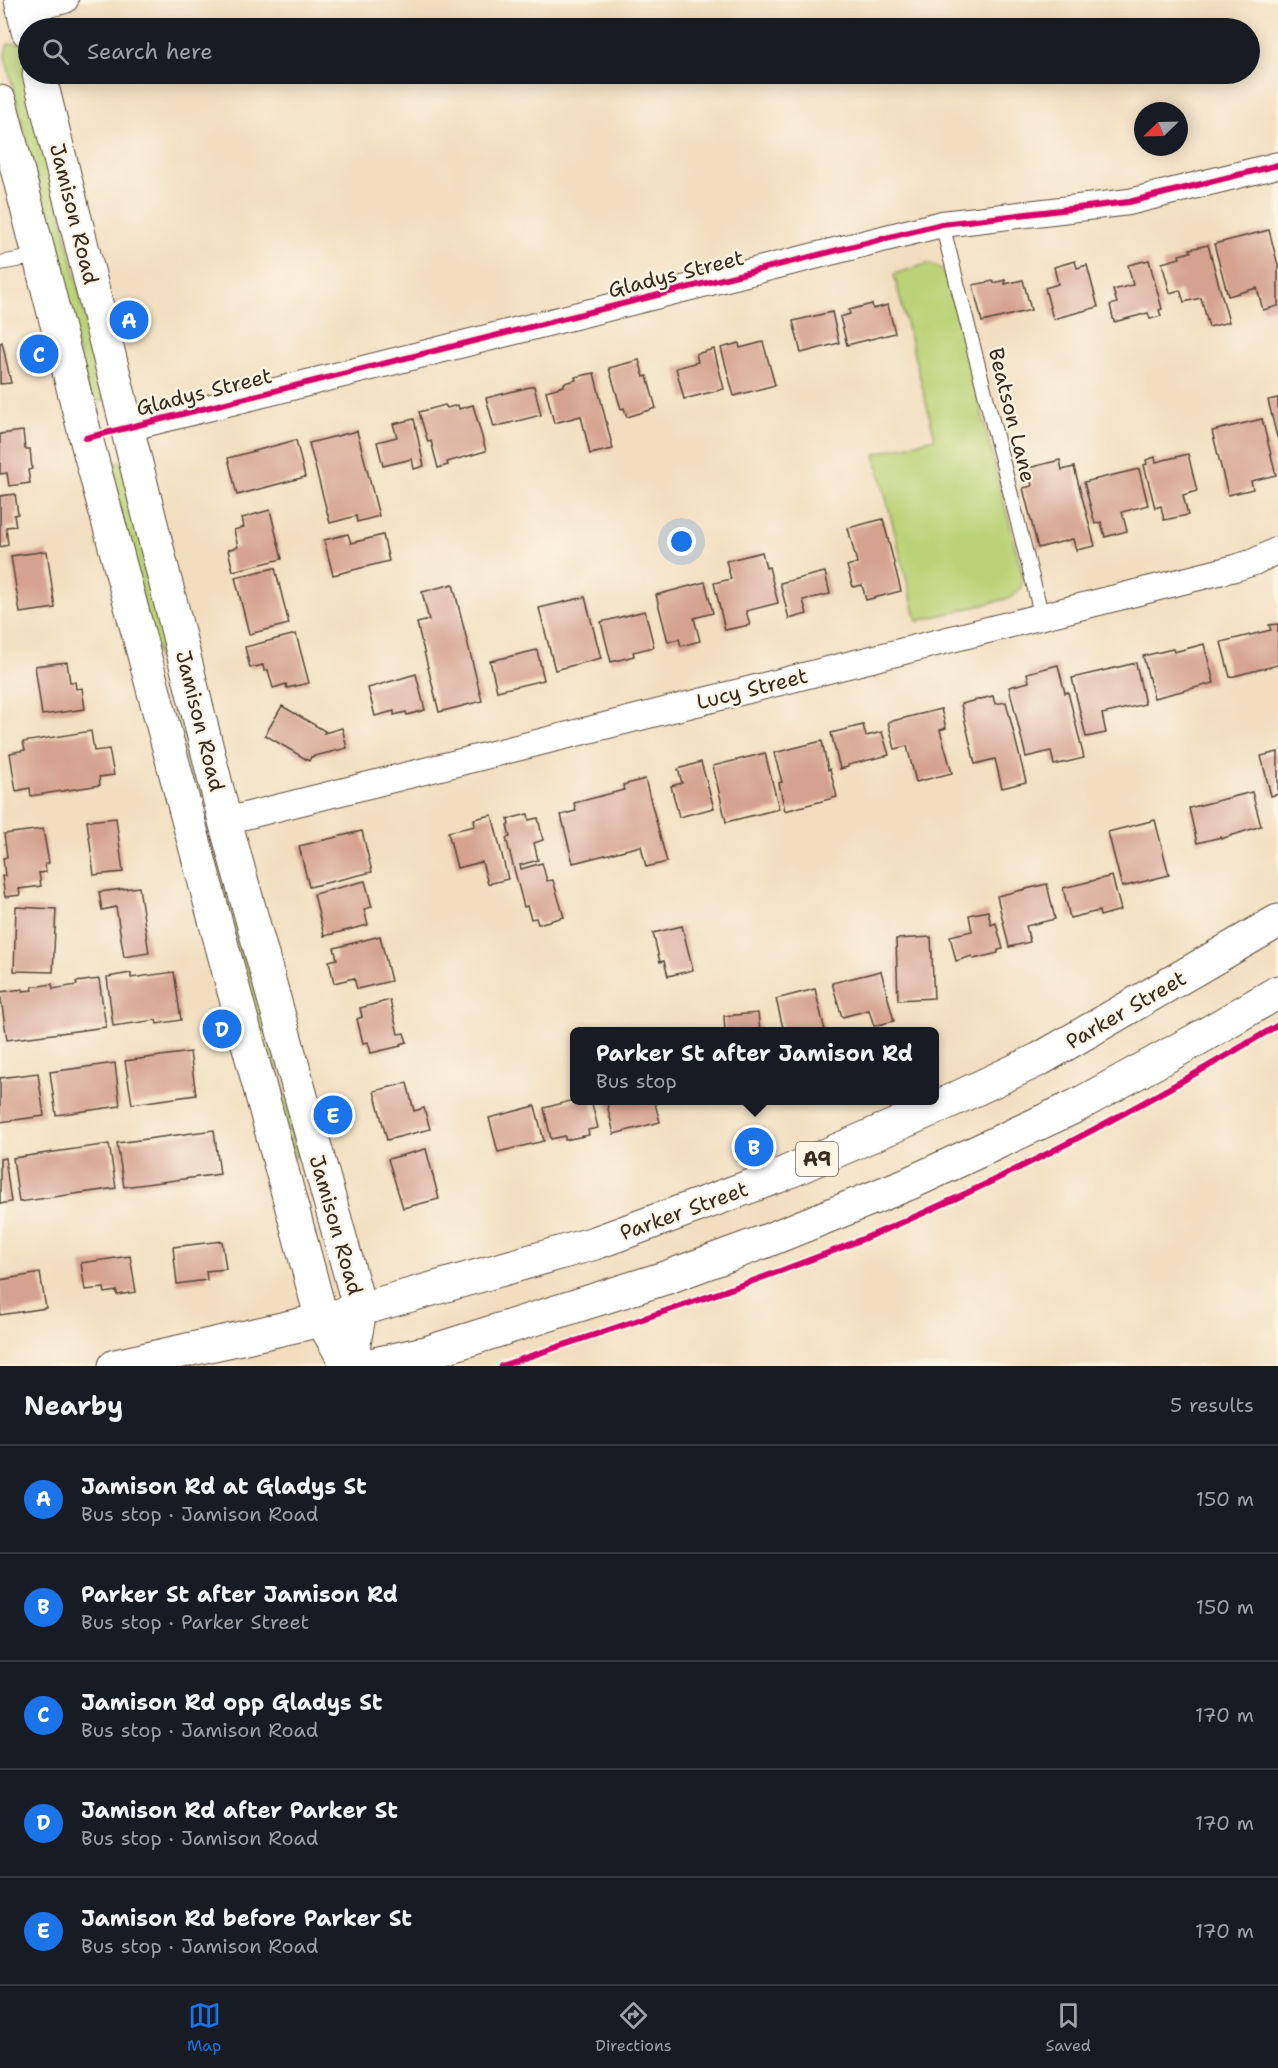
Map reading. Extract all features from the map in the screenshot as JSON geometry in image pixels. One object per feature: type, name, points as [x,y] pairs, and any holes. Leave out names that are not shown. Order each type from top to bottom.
[{"type":"main road","name":"Jamison Road","points":[[42,84],[225,822],[360,1310],[349,1366]]},
{"type":"main road","name":"Jamison Road","points":[[0,102],[14,176],[39,256],[322,1320],[349,1366]]},
{"type":"main road","name":"Gladys Street","points":[[86,438],[128,428]]},
{"type":"main road","points":[[192,830],[225,822]]},
{"type":"main road","name":"Parker Street","points":[[115,1366],[322,1320],[595,1244],[776,1177],[944,1104],[1040,1059],[1278,921]]},
{"type":"main road","points":[[365,1366],[429,1352],[668,1277],[766,1241],[910,1183],[1076,1106],[1197,1040],[1278,992]]},
{"type":"street","points":[[18,14],[65,0]]},
{"type":"street","name":"Gladys Street","points":[[128,428],[942,224],[1129,202],[1278,165]]},
{"type":"street","name":"Lucy Street","points":[[225,822],[1235,568],[1254,562],[1278,550]]},
{"type":"lane","name":"Beatson Lane","points":[[942,224],[1042,617]]},
{"type":"lane","points":[[0,262],[39,256]]},
{"type":"green space","points":[[18,43],[18,84],[30,84],[105,400],[96,402],[88,393],[5,55],[8,44]]},
{"type":"green space","points":[[927,264],[941,269],[949,283],[1023,577],[1020,589],[1010,598],[917,621],[875,454],[935,438],[894,274]]},
{"type":"green space","points":[[123,462],[207,796],[200,797],[194,791],[109,474],[113,463]]},
{"type":"green space","points":[[218,857],[302,1155],[295,1157],[215,865]]},
{"type":"building","points":[[1269,230],[1278,265],[1278,306],[1263,310],[1257,288],[1228,296],[1214,244]]},
{"type":"building","points":[[1208,245],[1229,322],[1209,327],[1201,298],[1184,302],[1180,290],[1170,293],[1162,263],[1180,258],[1179,255],[1191,252],[1190,249]]},
{"type":"building","points":[[1149,260],[1162,309],[1159,310],[1161,316],[1150,319],[1148,313],[1114,322],[1110,305],[1117,303],[1113,290],[1133,285],[1128,265]]},
{"type":"building","points":[[1075,261],[1077,268],[1087,265],[1098,307],[1053,319],[1045,288],[1058,284],[1054,267]]},
{"type":"building","points":[[1005,280],[1005,284],[1023,280],[1031,310],[982,322],[973,285]]},
{"type":"building","points":[[872,304],[873,309],[888,305],[895,333],[847,345],[840,317],[850,314],[849,310]]},
{"type":"building","points":[[832,312],[839,343],[801,353],[793,321]]},
{"type":"building","points":[[2,342],[11,383],[0,384],[0,343]]},
{"type":"building","points":[[763,342],[775,385],[734,396],[721,348],[739,343],[740,348]]},
{"type":"building","points":[[714,349],[724,389],[684,399],[676,368],[698,362],[696,354]]},
{"type":"building","points":[[639,360],[644,377],[647,376],[656,408],[627,417],[624,408],[621,409],[609,368]]},
{"type":"building","points":[[594,373],[613,449],[590,454],[581,416],[554,423],[546,391],[564,386],[564,383],[576,380],[575,377]]},
{"type":"building","points":[[534,386],[541,415],[494,427],[486,398]]},
{"type":"building","points":[[1278,398],[1278,437],[1277,437],[1268,400]]},
{"type":"building","points":[[445,405],[447,408],[458,405],[459,409],[473,405],[486,451],[447,462],[448,465],[438,468],[431,441],[428,442],[419,412]]},
{"type":"building","points":[[414,419],[424,466],[414,469],[412,459],[383,466],[377,442],[397,437],[393,424]]},
{"type":"building","points":[[1262,419],[1276,475],[1251,481],[1253,489],[1228,495],[1212,431]]},
{"type":"building","points":[[23,431],[25,449],[30,449],[32,469],[28,470],[30,483],[9,486],[7,473],[0,474],[0,434]]},
{"type":"building","points":[[357,431],[379,516],[357,522],[356,516],[330,523],[309,443]]},
{"type":"building","points":[[296,440],[305,477],[237,495],[228,458]]},
{"type":"building","points":[[1188,454],[1197,491],[1183,495],[1188,515],[1164,520],[1161,506],[1155,508],[1144,465],[1147,464],[1146,460],[1155,457],[1156,462]]},
{"type":"building","points":[[1060,460],[1062,470],[1074,467],[1095,546],[1076,550],[1073,539],[1038,548],[1023,488],[1032,486],[1028,468]]},
{"type":"building","points":[[1139,469],[1148,505],[1122,512],[1127,531],[1105,537],[1101,522],[1095,524],[1084,482]]},
{"type":"building","points":[[15,494],[18,514],[14,515],[16,526],[6,527],[8,545],[0,547],[0,496]]},
{"type":"building","points":[[270,510],[282,559],[233,571],[228,550],[238,547],[234,530],[244,527],[242,518]]},
{"type":"building","points":[[883,519],[901,591],[866,600],[862,585],[853,587],[847,566],[857,563],[848,528]]},
{"type":"building","points":[[348,534],[351,543],[383,535],[389,561],[333,575],[324,540]]},
{"type":"building","points":[[47,551],[55,608],[20,613],[11,556]]},
{"type":"building","points":[[762,552],[766,568],[769,567],[778,603],[746,611],[750,625],[725,630],[714,583],[731,579],[726,561]]},
{"type":"building","points":[[275,568],[289,624],[249,634],[235,577]]},
{"type":"building","points":[[825,572],[830,594],[803,600],[807,614],[789,619],[780,583]]},
{"type":"building","points":[[705,582],[713,613],[694,618],[700,641],[681,646],[679,639],[668,642],[656,595]]},
{"type":"building","points":[[453,584],[482,701],[439,712],[417,623],[429,620],[422,592]]},
{"type":"building","points":[[585,597],[601,658],[555,670],[539,608]]},
{"type":"building","points":[[645,611],[654,647],[633,652],[634,656],[611,662],[601,622]]},
{"type":"building","points":[[1278,624],[1278,665],[1230,677],[1221,642],[1271,630],[1269,625]]},
{"type":"building","points":[[296,634],[309,683],[287,688],[286,684],[273,688],[268,670],[264,671],[263,665],[250,668],[245,647]]},
{"type":"building","points":[[1204,644],[1214,683],[1154,698],[1143,656],[1173,649],[1174,652]]},
{"type":"building","points":[[537,650],[544,680],[497,691],[490,661]]},
{"type":"building","points":[[67,662],[70,682],[75,682],[76,689],[82,688],[85,709],[42,715],[35,666]]},
{"type":"building","points":[[1136,663],[1145,704],[1102,714],[1106,733],[1086,737],[1072,678]]},
{"type":"building","points":[[1058,665],[1065,693],[1068,692],[1084,758],[1054,765],[1051,751],[1026,757],[1009,687],[1029,682],[1027,673]]},
{"type":"building","points":[[416,674],[425,710],[407,715],[406,712],[394,715],[394,711],[375,716],[368,688]]},
{"type":"building","points":[[993,696],[995,704],[1006,702],[1026,782],[1002,788],[995,759],[975,764],[961,704]]},
{"type":"building","points":[[282,706],[325,731],[324,733],[342,728],[347,748],[311,757],[309,761],[265,735]]},
{"type":"building","points":[[941,709],[946,728],[940,730],[952,773],[916,782],[907,746],[895,749],[888,722]]},
{"type":"building","points":[[863,725],[866,736],[882,732],[889,755],[840,769],[831,733]]},
{"type":"building","points":[[91,731],[94,751],[109,749],[114,775],[99,777],[100,785],[31,796],[30,788],[16,791],[10,753],[25,750],[23,742]]},
{"type":"building","points":[[822,741],[837,797],[785,811],[779,783],[782,782],[774,753]]},
{"type":"building","points":[[1278,752],[1278,794],[1271,796],[1261,756]]},
{"type":"building","points":[[765,753],[779,809],[726,822],[713,766]]},
{"type":"building","points":[[701,762],[714,808],[679,817],[671,786],[682,783],[678,769]]},
{"type":"building","points":[[645,779],[667,862],[646,867],[641,846],[573,863],[561,815],[576,811],[574,803],[624,790],[623,785]]},
{"type":"building","points":[[1252,792],[1261,826],[1221,839],[1221,837],[1197,843],[1189,808]]},
{"type":"building","points":[[528,814],[529,820],[538,818],[543,840],[534,843],[538,860],[520,865],[521,869],[542,863],[547,881],[553,880],[564,917],[538,924],[536,918],[531,919],[527,906],[524,907],[506,838],[510,837],[508,819]]},
{"type":"building","points":[[492,815],[508,879],[488,884],[482,862],[457,868],[448,832],[475,826],[474,819]]},
{"type":"building","points":[[116,818],[123,872],[94,875],[87,821]]},
{"type":"building","points":[[1155,820],[1169,875],[1122,887],[1108,832]]},
{"type":"building","points":[[43,829],[49,863],[45,864],[46,872],[39,873],[41,886],[19,889],[20,895],[5,897],[2,876],[5,876],[3,858],[7,857],[4,834]]},
{"type":"building","points":[[362,831],[372,872],[309,887],[299,846]]},
{"type":"building","points":[[1112,876],[1121,910],[1100,916],[1099,911],[1070,918],[1063,888]]},
{"type":"building","points":[[365,881],[372,907],[364,909],[368,925],[324,936],[314,894]]},
{"type":"building","points":[[1047,884],[1055,919],[1026,926],[1030,942],[1009,947],[997,896]]},
{"type":"building","points":[[139,887],[149,953],[124,957],[116,907],[102,910],[99,892]]},
{"type":"building","points":[[16,907],[56,909],[53,972],[14,971]]},
{"type":"building","points":[[988,911],[991,925],[996,923],[1003,949],[998,950],[998,953],[973,959],[972,956],[956,961],[950,936],[972,931],[969,915]]},
{"type":"building","points":[[682,926],[693,970],[668,976],[664,961],[660,962],[653,933]]},
{"type":"building","points":[[380,936],[391,981],[357,989],[354,978],[334,983],[329,961],[337,959],[334,948]]},
{"type":"building","points":[[931,937],[934,998],[898,1000],[896,939]]},
{"type":"building","points":[[881,971],[894,1021],[874,1026],[869,1010],[842,1017],[832,983]]},
{"type":"building","points":[[174,972],[181,1020],[157,1024],[156,1020],[113,1026],[107,977],[131,973],[131,978]]},
{"type":"building","points":[[99,979],[106,1027],[7,1040],[0,992],[33,990],[32,987],[52,984],[53,989],[77,985],[76,982]]},
{"type":"building","points":[[815,989],[824,1027],[783,1027],[776,999]]},
{"type":"building","points":[[390,1000],[398,1034],[404,1033],[407,1042],[400,1044],[401,1046],[371,1053],[368,1042],[363,1043],[357,1019],[362,1017],[360,1008]]},
{"type":"building","points":[[758,1013],[759,1027],[725,1027],[724,1016]]},
{"type":"building","points":[[190,1052],[196,1095],[132,1104],[125,1061]]},
{"type":"building","points":[[115,1063],[120,1106],[56,1115],[50,1072]]},
{"type":"building","points":[[38,1073],[44,1116],[0,1122],[0,1078]]},
{"type":"building","points":[[407,1083],[414,1111],[424,1108],[430,1129],[387,1140],[374,1091]]},
{"type":"building","points":[[570,1101],[570,1105],[592,1105],[598,1128],[588,1130],[589,1135],[565,1140],[565,1136],[551,1139],[544,1108]]},
{"type":"building","points":[[607,1105],[655,1105],[660,1122],[614,1134]]},
{"type":"building","points":[[535,1106],[544,1141],[498,1152],[489,1118]]},
{"type":"building","points":[[214,1130],[220,1174],[124,1187],[117,1143]]},
{"type":"building","points":[[109,1144],[116,1188],[19,1202],[13,1158]]},
{"type":"building","points":[[426,1149],[439,1199],[403,1208],[388,1159]]},
{"type":"building","points":[[5,1158],[11,1202],[0,1204],[0,1159]]},
{"type":"building","points":[[222,1241],[226,1269],[206,1271],[207,1280],[177,1284],[173,1247]]},
{"type":"building","points":[[130,1256],[136,1292],[117,1295],[117,1291],[105,1293],[104,1288],[85,1290],[81,1263]]},
{"type":"building","points":[[40,1273],[46,1308],[0,1315],[0,1280]]},
{"type":"cycle path","points":[[86,438],[942,224],[1129,202],[1278,165]]},
{"type":"cycle path","points":[[501,1366],[745,1284],[889,1228],[989,1183],[1087,1133],[1278,1025]]},
{"type":"place","name":"Jamison Rd at Gladys St","points":[[129,320]]},
{"type":"place","name":"Jamison Rd opp Gladys St","points":[[39,354]]},
{"type":"place","name":"Jamison Rd after Parker St","points":[[222,1029]]},
{"type":"place","name":"Jamison Rd before Parker St","points":[[333,1115]]},
{"type":"place","name":"Parker St after Jamison Rd","points":[[754,1147]]}]
